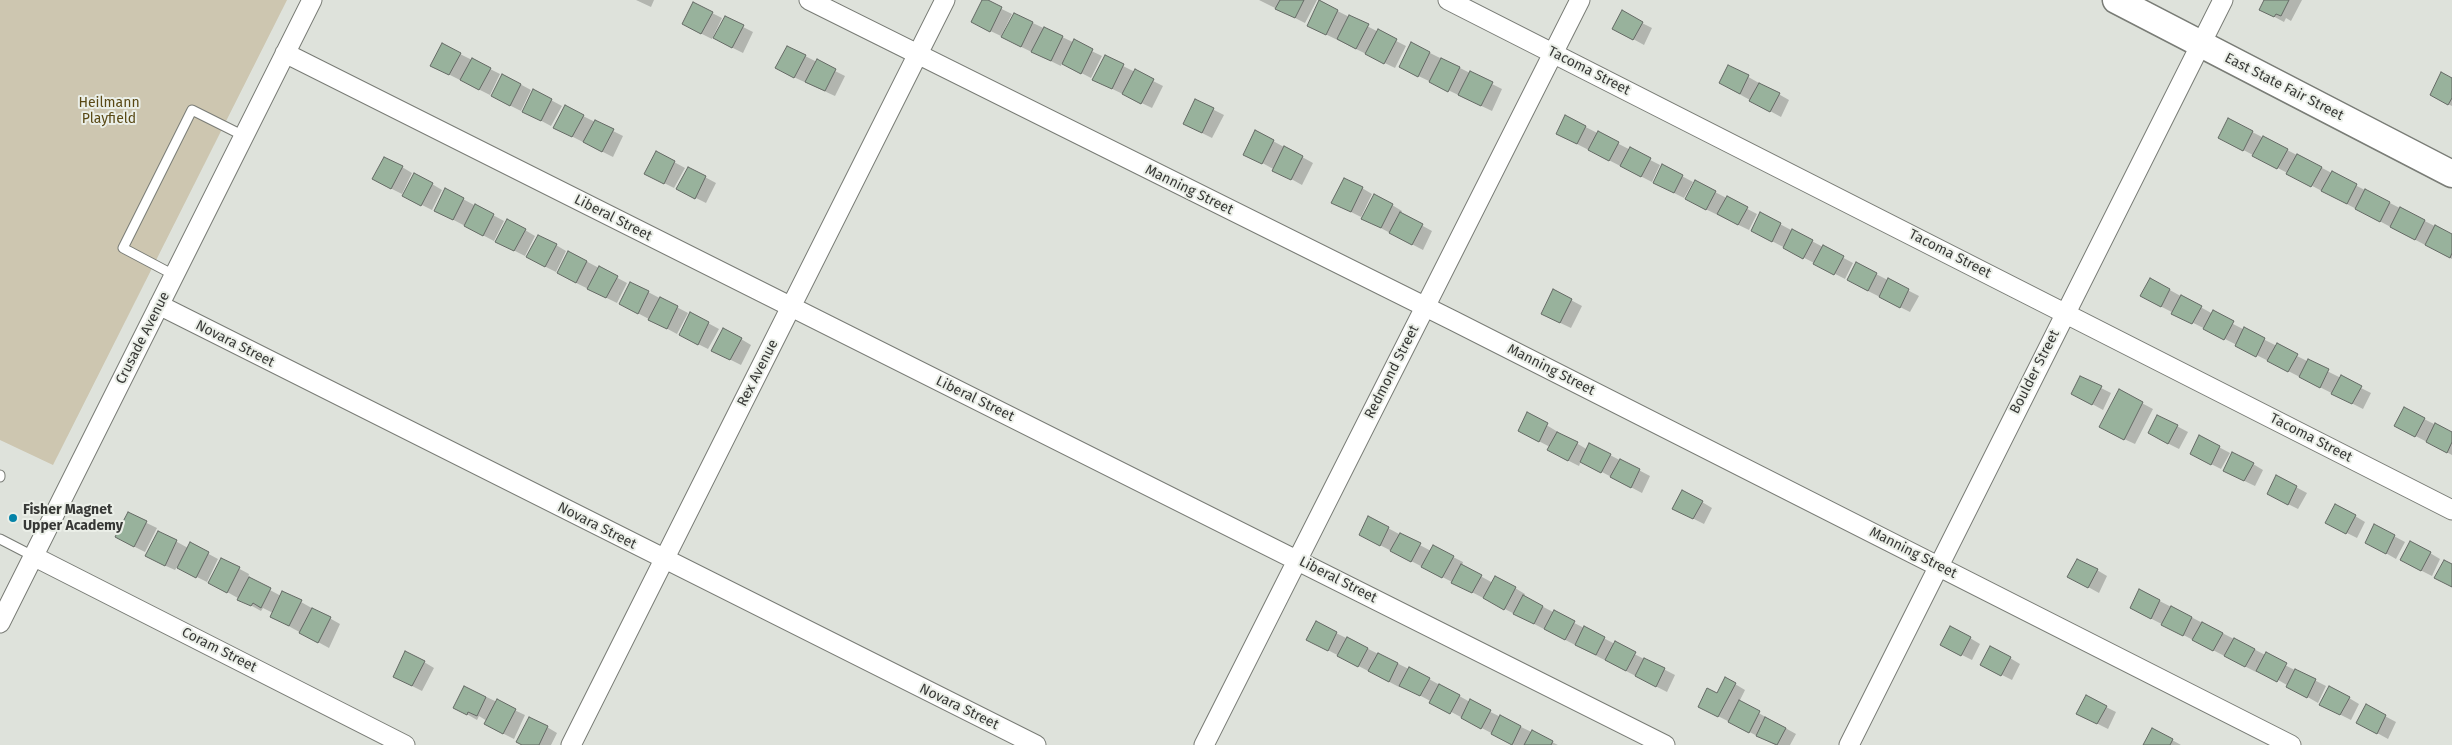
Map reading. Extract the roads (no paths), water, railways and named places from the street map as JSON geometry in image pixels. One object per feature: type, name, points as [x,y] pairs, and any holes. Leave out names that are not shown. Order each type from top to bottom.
[{"type":"street","name":"Crusade Avenue","points":[[0,622],[312,0]]},
{"type":"street","name":"Manning Street","points":[[809,0],[1425,307],[2291,745]]},
{"type":"street","name":"Rex Avenue","points":[[571,745],[945,0]]},
{"type":"street","name":"Tacoma Street","points":[[1448,0],[2452,510]]},
{"type":"street","name":"Redmond Street","points":[[1204,745],[1580,0]]},
{"type":"street","name":"East State Fair Street","points":[[2116,0],[2452,174]]},
{"type":"street","name":"Boulder Street","points":[[1849,745],[2223,0]]},
{"type":"street","name":"Liberal Street","points":[[285,53],[791,308],[1298,559],[1665,745]]},
{"type":"street","name":"Novara Street","points":[[159,305],[1036,745]]},
{"type":"street","name":"Coram Street","points":[[34,556],[405,745]]},
{"type":"lane","points":[[174,275],[123,248],[192,110],[244,136]]},
{"type":"lane","points":[[0,539],[34,556]]},
{"type":"place","name":"Fisher Magnet Upper Academy","points":[[13,518]]},
{"type":"park label","name":"Heilmann Playfield","points":[[109,112]]}]
